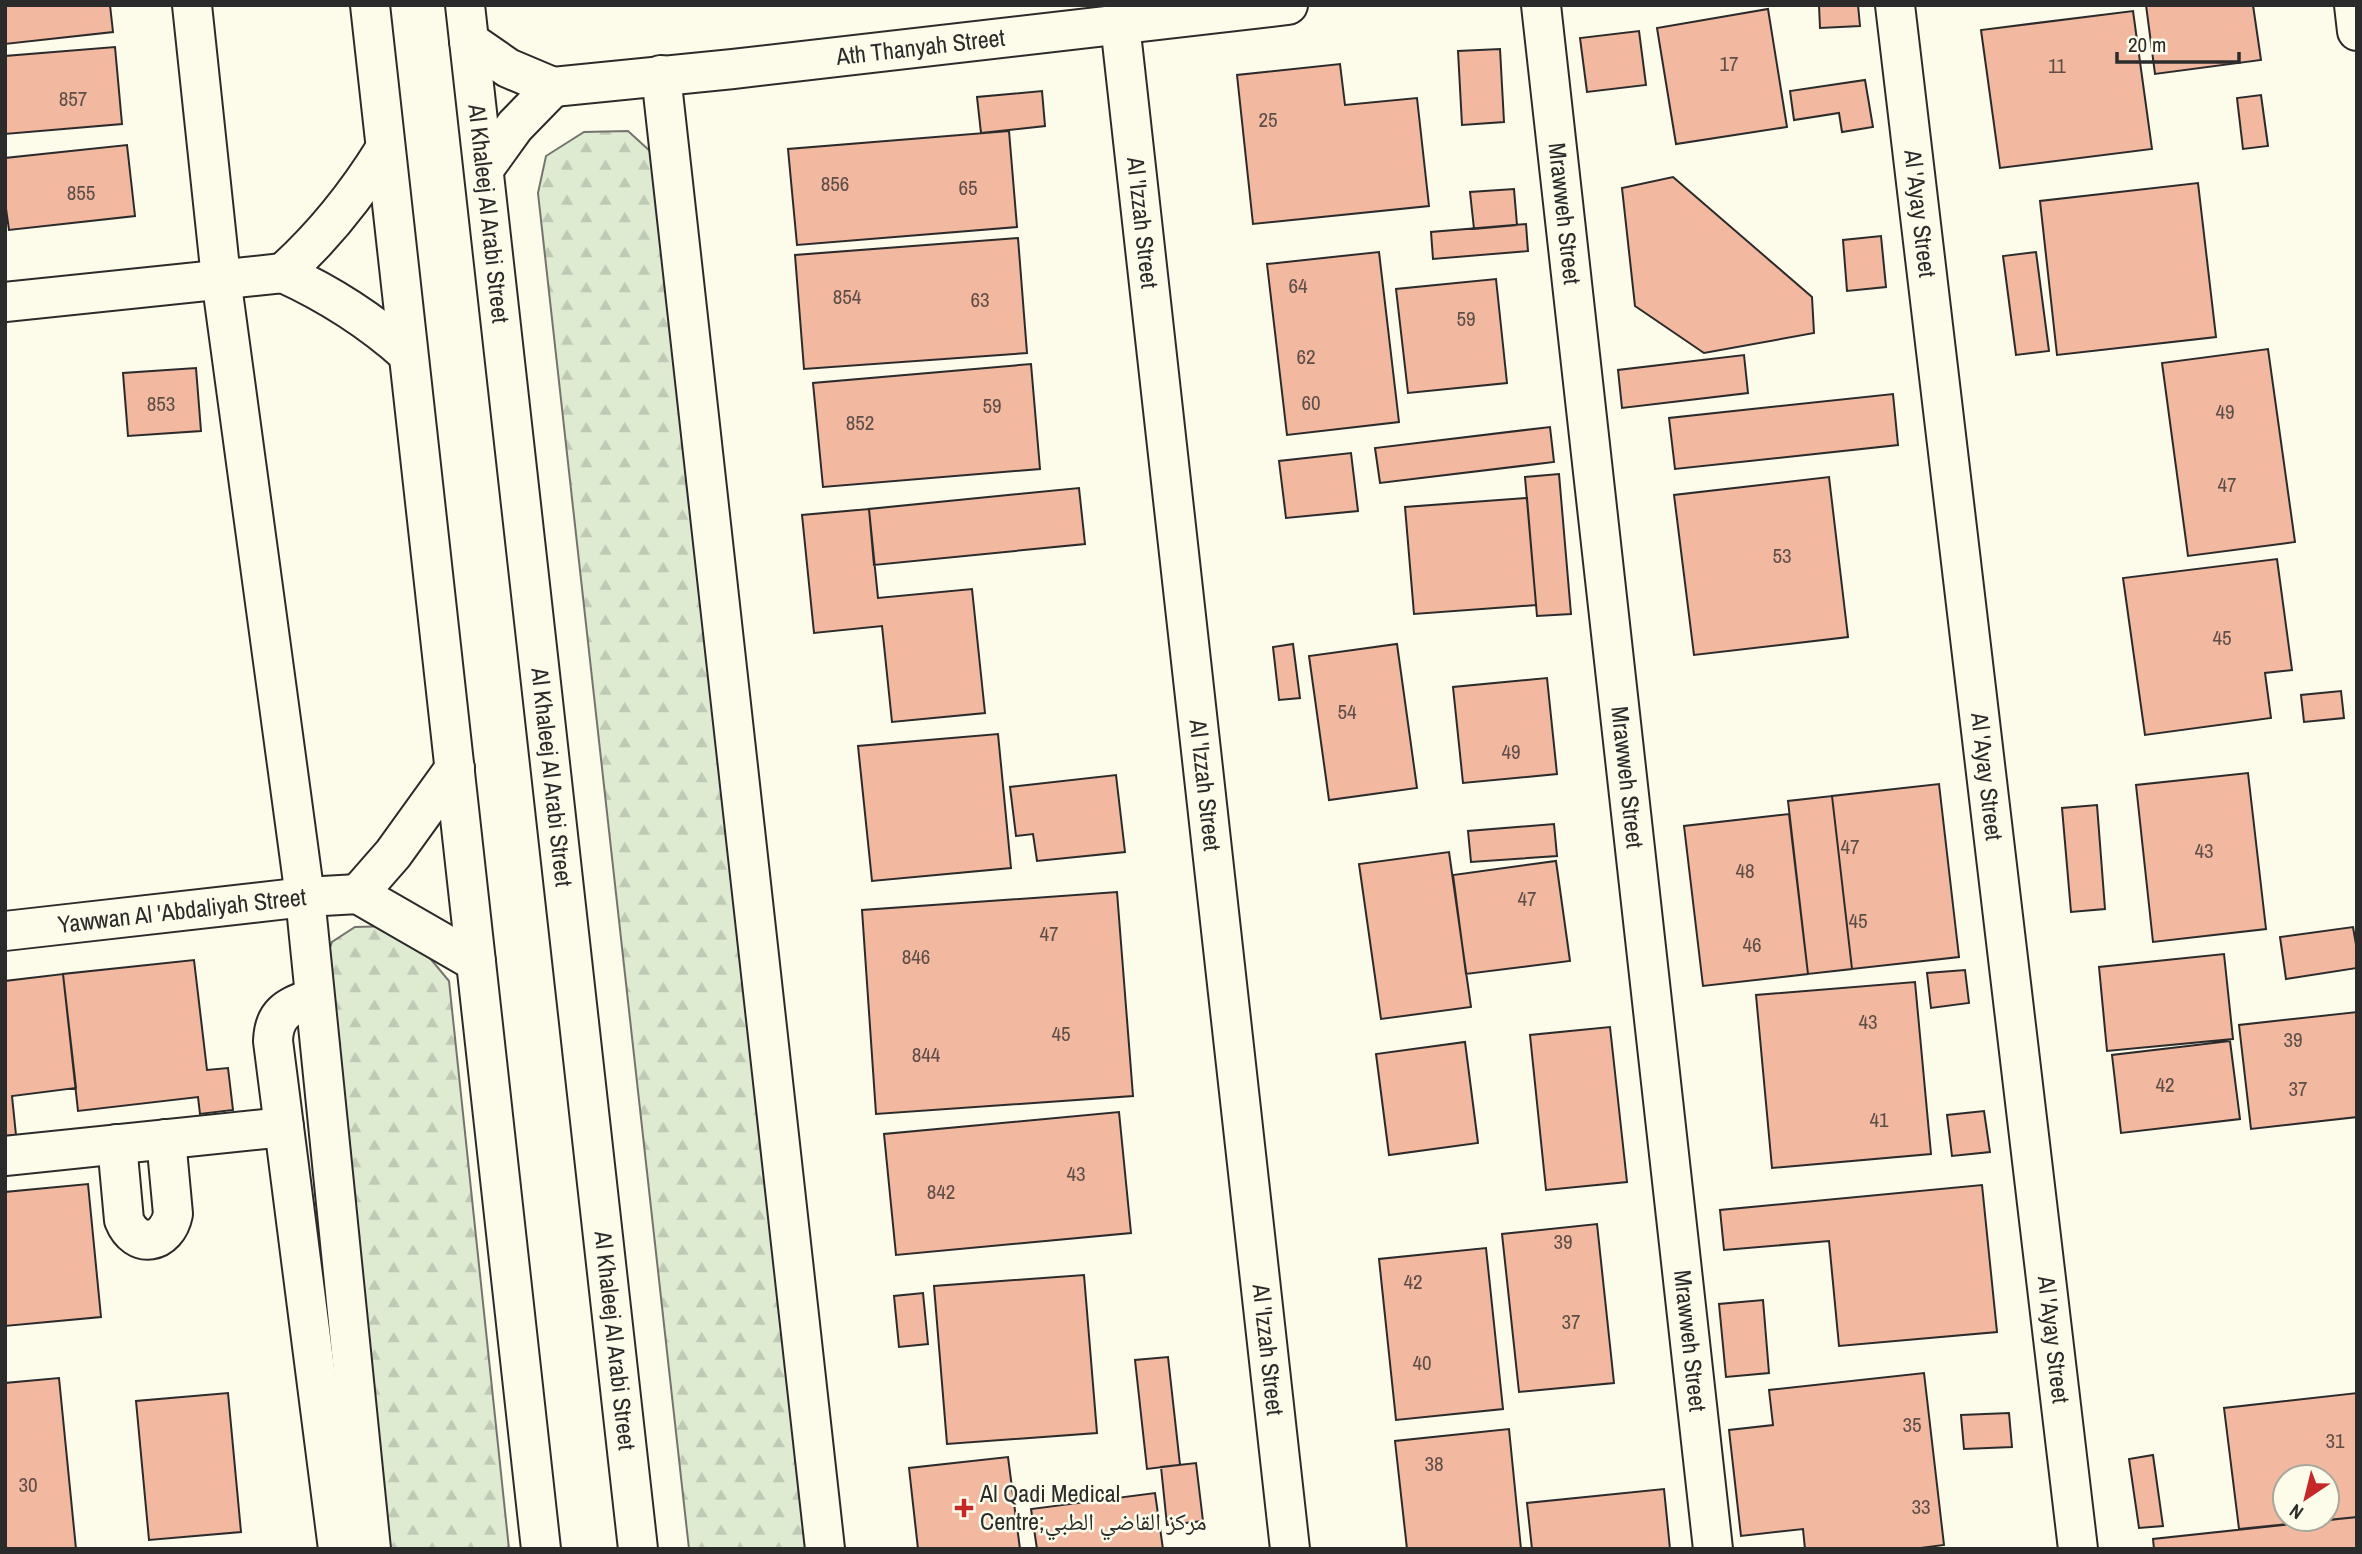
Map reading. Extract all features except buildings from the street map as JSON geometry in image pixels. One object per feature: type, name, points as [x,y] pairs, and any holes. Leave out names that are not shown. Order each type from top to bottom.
[{"type":"main road","points":[[192,5],[221,278],[304,897],[371,1549]]},
{"type":"main road","points":[[370,5],[541,1549]]},
{"type":"main road","name":"Ath Thanyah Street","points":[[467,23],[508,68],[553,87],[1288,5]]},
{"type":"main road","name":"Mrawweh Street","points":[[1541,5],[1713,1549]]},
{"type":"main road","name":"Al 'Ayay Street","points":[[1895,5],[2078,1549]]},
{"type":"main road","points":[[2354,5],[2357,31]]},
{"type":"main road","name":"Al Khaleej Al Arabi Street","points":[[467,23],[638,1549]]},
{"type":"main road","name":"Al 'Izzah Street","points":[[1120,24],[1290,1549]]},
{"type":"main road","points":[[661,75],[825,1549]]},
{"type":"main road","points":[[484,169],[515,126],[553,87]]},
{"type":"main road","points":[[283,273],[313,246],[340,215],[364,184],[385,149]]},
{"type":"main road","points":[[5,302],[283,273],[317,288],[349,307],[380,329],[408,354]]},
{"type":"main road","points":[[455,768],[393,854],[358,894],[477,962]]},
{"type":"main road","name":"Yawwan Al 'Abdaliyah Street","points":[[5,931],[304,897],[358,894]]},
{"type":"main road","points":[[314,998],[290,1008],[280,1016],[273,1028],[273,1041],[338,1549]]},
{"type":"main road","points":[[5,1156],[284,1127]]},
{"type":"main road","points":[[117,1144],[124,1220],[128,1230],[136,1237],[146,1240],[166,1233],[171,1224],[173,1213],[166,1139]]},
{"type":"green space","points":[[628,131],[662,162],[821,1549],[689,1549],[538,193],[546,156],[584,132]]},
{"type":"green space","points":[[392,926],[424,951],[449,981],[509,1549],[381,1549],[320,976],[332,942],[355,927]]},
{"type":"place","name":"Al Qadi Medical Centre;مركز القاضي الطبي","points":[[964,1508]]}]
